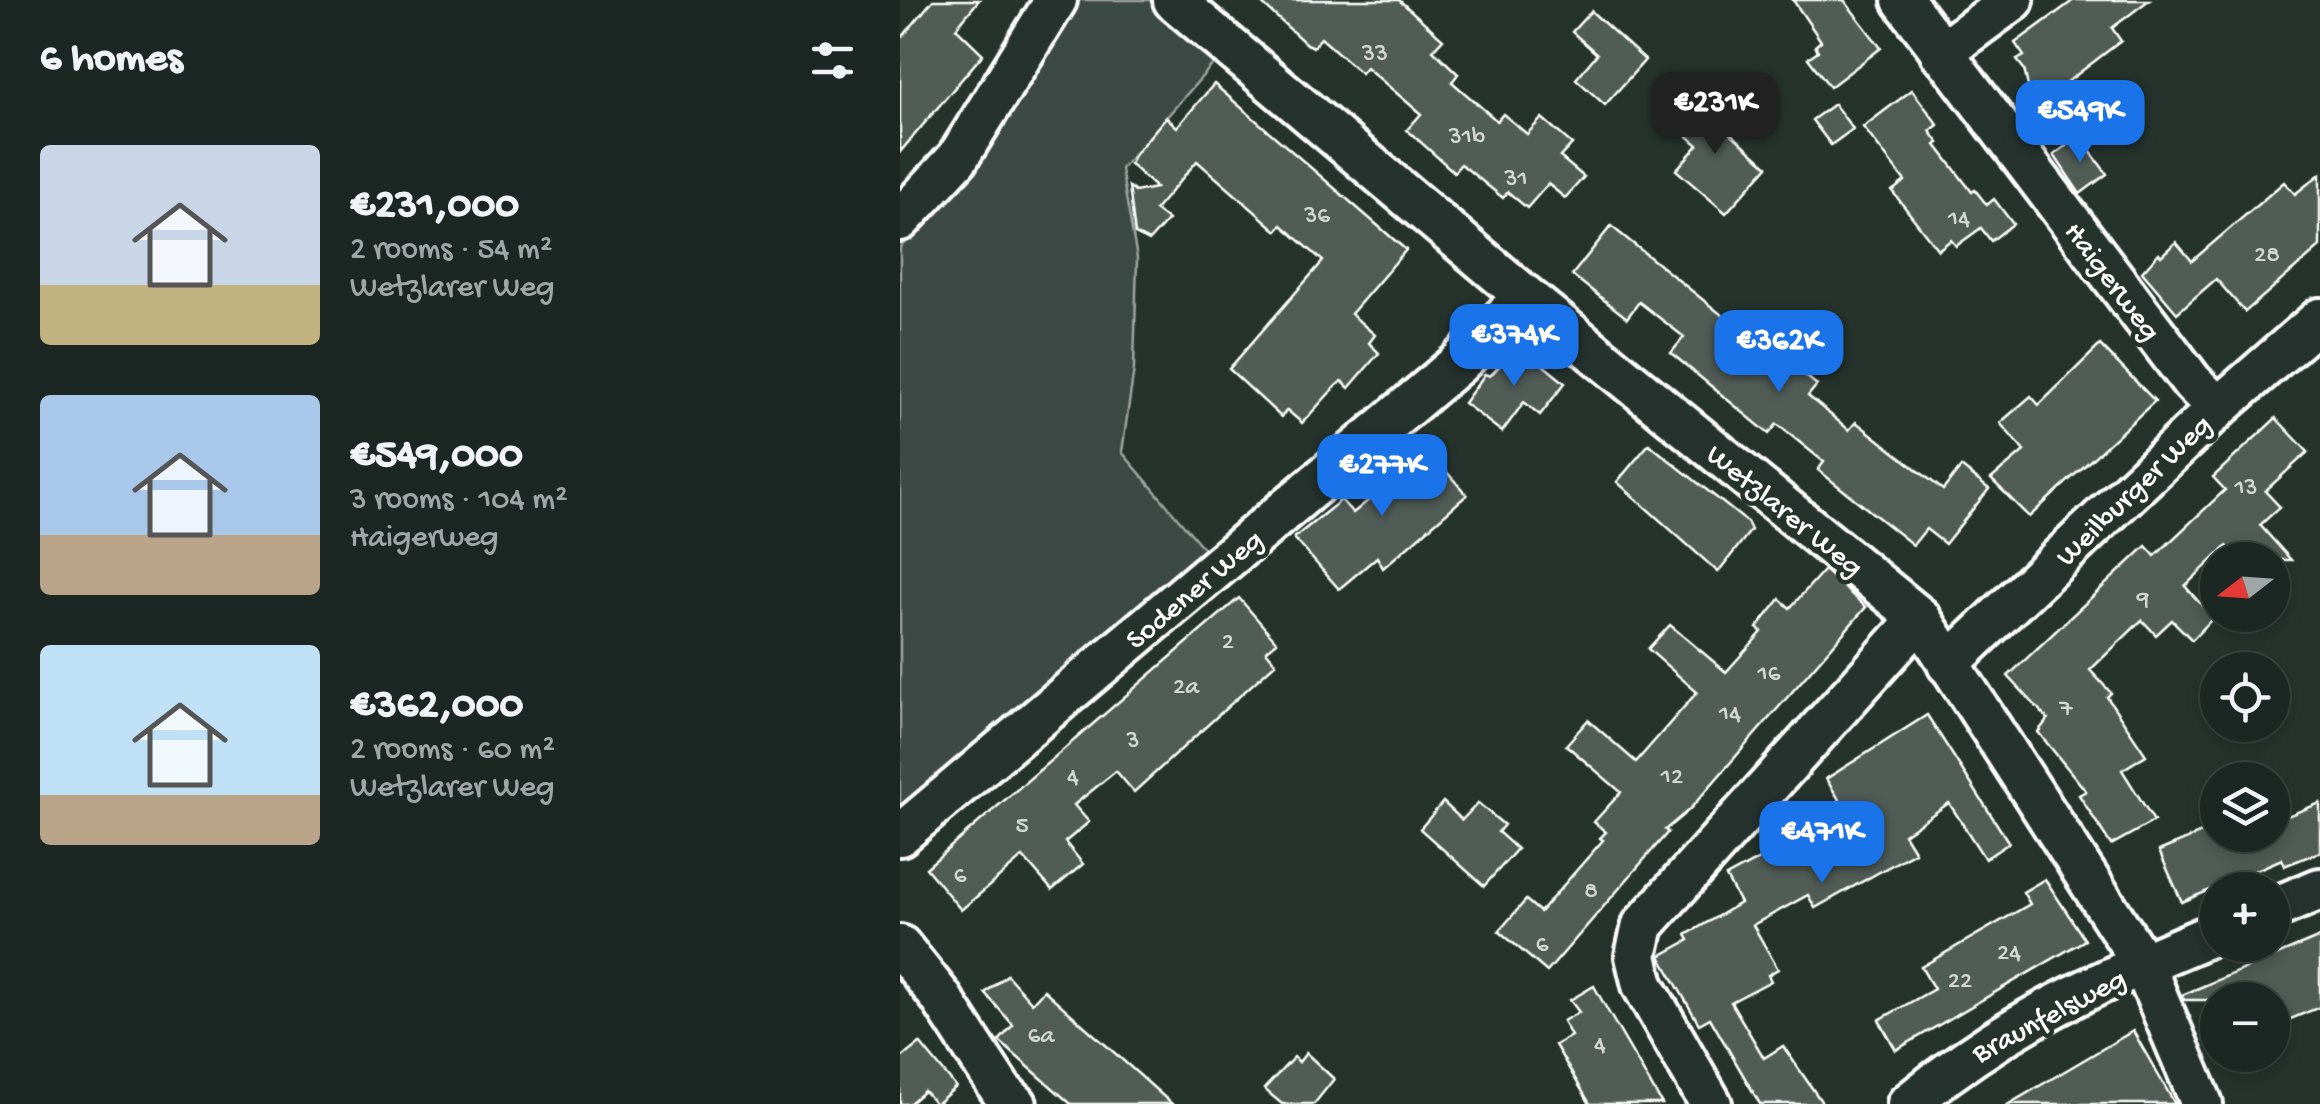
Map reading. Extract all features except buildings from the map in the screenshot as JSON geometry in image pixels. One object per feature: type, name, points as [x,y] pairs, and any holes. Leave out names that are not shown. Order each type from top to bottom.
[{"type":"street","points":[[900,220],[957,159],[1056,0]]},
{"type":"street","name":"Wetzlarer Weg","points":[[1174,0],[1525,296],[1920,618],[2142,964],[2202,1104]]},
{"type":"street","name":"Haigerweg","points":[[1903,0],[2192,382],[2218,408]]},
{"type":"street","points":[[1942,53],[2013,0]]},
{"type":"street","name":"Sodener Weg","points":[[900,835],[1458,364],[1525,296]]},
{"type":"street","name":"Weilburger Weg","points":[[1948,664],[2218,408],[2320,319]]},
{"type":"street","points":[[1711,1104],[1643,985],[1636,956],[1642,925],[1920,618]]},
{"type":"street","points":[[2290,902],[2320,889]]},
{"type":"street","name":"Braunfelsweg","points":[[1908,1104],[1964,1059],[2045,1008],[2200,940]]},
{"type":"street","points":[[900,946],[940,996],[1001,1090],[1016,1104]]},
{"type":"shaded area","points":[[1074,0],[1159,0],[1221,55],[1121,169],[1137,258],[1134,369],[1122,452],[1211,557],[900,819],[900,247],[972,161]]}]
